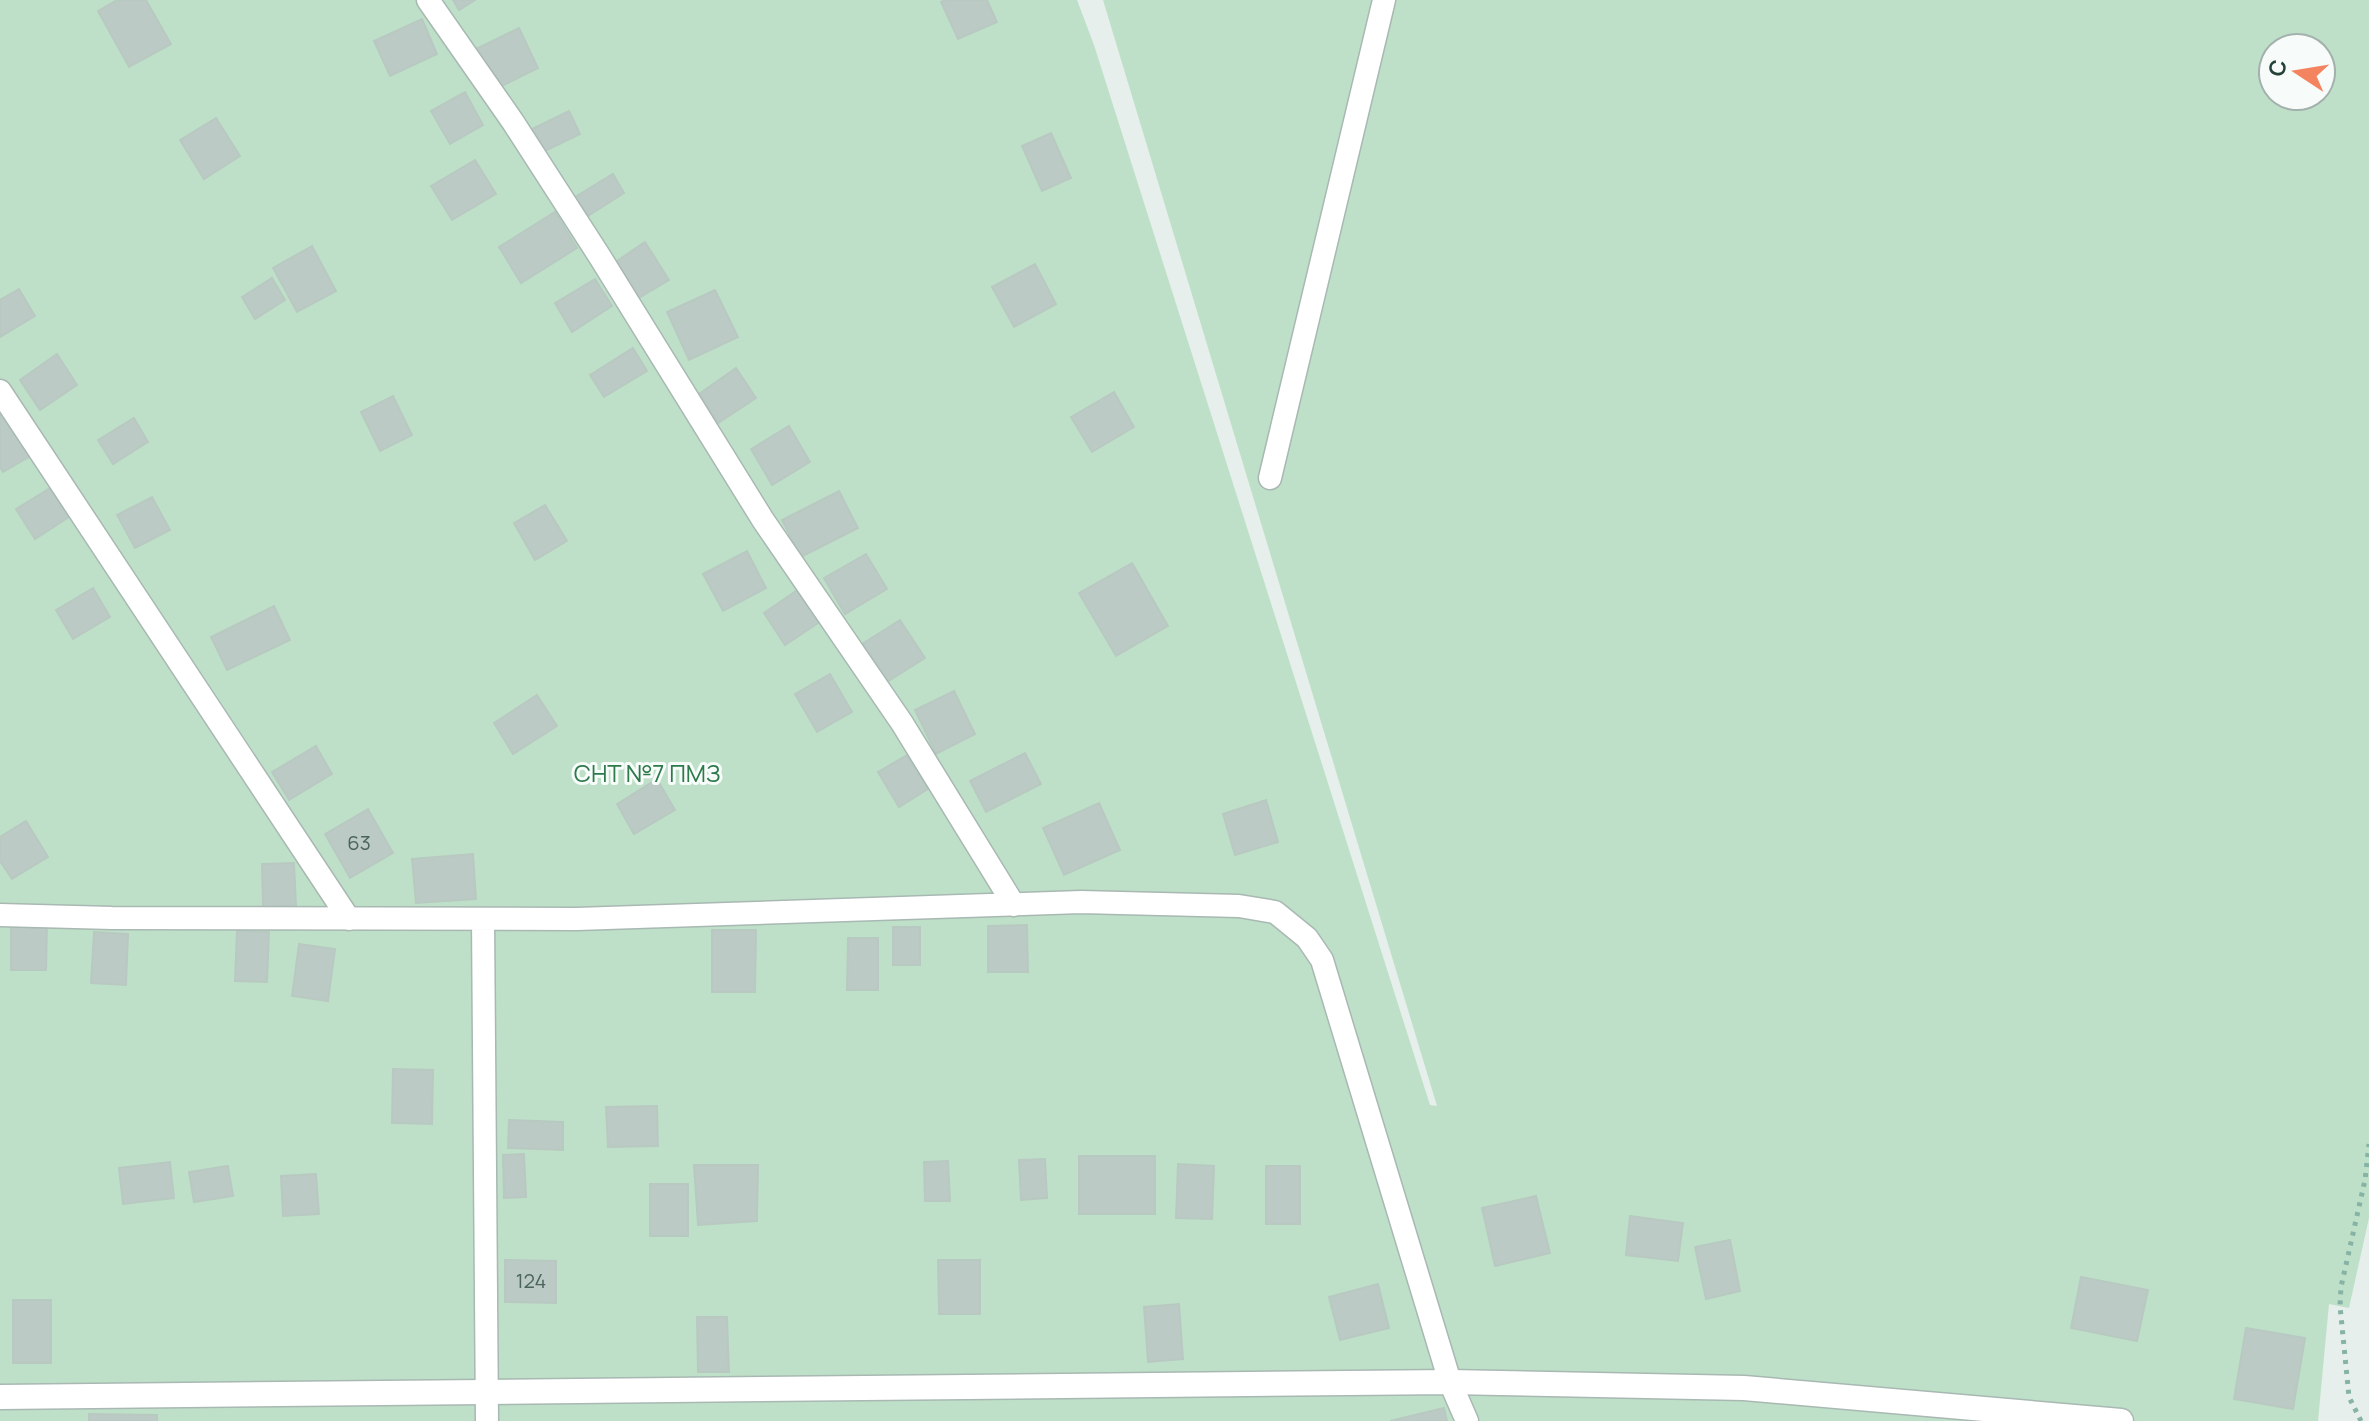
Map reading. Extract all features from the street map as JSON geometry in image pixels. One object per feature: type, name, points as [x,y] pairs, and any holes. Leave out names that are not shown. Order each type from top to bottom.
[{"type":"street","points":[[0,1397],[1450,1382],[1744,1388],[2121,1421]]},
{"type":"lane","points":[[428,0],[513,122],[763,520],[902,723],[1014,905]]},
{"type":"lane","points":[[1270,478],[1384,0]]},
{"type":"lane","points":[[0,391],[349,919]]},
{"type":"lane","points":[[4,910],[112,918],[577,919],[1081,902],[1239,906],[1275,912],[1307,938],[1322,960],[1450,1382],[1467,1421]]},
{"type":"lane","points":[[483,919],[487,1421]]},
{"type":"path","points":[[2361,1421],[2349,1397],[2340,1306],[2341,1287],[2365,1180],[2369,1144]]},
{"type":"green space","name":"СНТ №7 ПМЗ","points":[[0,0],[1077,0],[1094,45],[1430,1105],[1437,1106],[1103,0],[2369,0],[2369,1218],[2349,1308],[2329,1304],[2318,1421],[0,1421]]},
{"type":"building","points":[[117,0],[146,0],[171,44],[129,67],[98,11]]},
{"type":"building","points":[[453,0],[475,0],[459,10]]},
{"type":"building","points":[[987,0],[997,22],[958,39],[941,2]]},
{"type":"building","points":[[422,19],[437,54],[390,76],[374,41]]},
{"type":"building","points":[[519,28],[538,68],[496,89],[476,49]]},
{"type":"building","points":[[465,92],[483,125],[450,144],[431,111]]},
{"type":"building","points":[[569,111],[580,134],[541,153],[530,130]]},
{"type":"building","points":[[216,118],[240,156],[204,179],[180,140]]},
{"type":"building","points":[[1051,133],[1071,178],[1042,191],[1022,146]]},
{"type":"building","points":[[475,160],[496,194],[452,220],[431,186]]},
{"type":"building","points":[[613,174],[624,193],[588,216],[575,197]]},
{"type":"building","points":[[555,212],[577,248],[521,283],[499,247]]},
{"type":"building","points":[[645,242],[669,280],[639,298],[617,261]]},
{"type":"building","points":[[312,246],[336,291],[297,312],[273,268]]},
{"type":"building","points":[[1035,264],[1056,304],[1014,327],[992,287]]},
{"type":"building","points":[[272,278],[285,300],[255,319],[242,297]]},
{"type":"building","points":[[595,279],[612,306],[572,332],[555,303]]},
{"type":"building","points":[[19,289],[35,316],[0,337],[0,300]]},
{"type":"building","points":[[715,290],[738,337],[689,360],[667,312]]},
{"type":"building","points":[[633,348],[647,371],[604,397],[590,375]]},
{"type":"building","points":[[57,354],[77,385],[40,410],[20,380]]},
{"type":"building","points":[[736,368],[756,398],[718,423],[699,394]]},
{"type":"building","points":[[1114,392],[1134,427],[1092,452],[1071,417]]},
{"type":"building","points":[[0,393],[36,453],[3,472],[0,467]]},
{"type":"building","points":[[393,396],[412,435],[380,451],[361,412]]},
{"type":"building","points":[[134,418],[148,442],[113,464],[98,440]]},
{"type":"building","points":[[789,426],[810,462],[772,485],[751,449]]},
{"type":"building","points":[[50,488],[69,517],[35,539],[16,509]]},
{"type":"building","points":[[839,491],[858,528],[801,557],[782,520]]},
{"type":"building","points":[[152,497],[170,530],[135,548],[117,515]]},
{"type":"building","points":[[545,505],[567,541],[535,560],[514,523]]},
{"type":"building","points":[[747,551],[766,588],[723,611],[703,574]]},
{"type":"building","points":[[866,554],[887,589],[845,614],[824,578]]},
{"type":"building","points":[[1132,563],[1168,626],[1116,656],[1079,593]]},
{"type":"building","points":[[93,588],[110,617],[73,639],[56,610]]},
{"type":"building","points":[[799,589],[821,621],[785,645],[764,613]]},
{"type":"building","points":[[274,606],[290,640],[227,670],[211,637]]},
{"type":"building","points":[[900,620],[925,658],[887,682],[862,644]]},
{"type":"building","points":[[830,674],[852,712],[817,732],[795,694]]},
{"type":"building","points":[[954,691],[975,734],[936,754],[915,710]]},
{"type":"building","points":[[537,695],[557,726],[513,754],[494,723]]},
{"type":"building","points":[[316,746],[332,774],[289,800],[272,772]]},
{"type":"building","points":[[1025,753],[1041,784],[986,812],[970,781]]},
{"type":"building","points":[[907,755],[928,789],[899,807],[878,772]]},
{"type":"building","points":[[657,779],[675,810],[634,834],[617,804]]},
{"type":"building","points":[[1266,800],[1278,842],[1235,855],[1223,814]]},
{"type":"building","points":[[1099,803],[1120,850],[1064,875],[1043,828]]},
{"type":"building","points":[[368,809],[393,853],[350,878],[325,834]]},
{"type":"building","points":[[26,821],[48,857],[12,879],[0,861],[0,837]]},
{"type":"building","points":[[473,854],[476,899],[416,903],[412,859]]},
{"type":"building","points":[[294,863],[296,906],[263,907],[262,864]]},
{"type":"building","points":[[11,923],[47,923],[46,970],[11,970]]},
{"type":"building","points":[[1027,925],[1028,972],[988,972],[988,926]]},
{"type":"building","points":[[893,927],[920,927],[920,965],[893,965]]},
{"type":"building","points":[[712,930],[756,930],[755,992],[712,992]]},
{"type":"building","points":[[237,931],[269,932],[267,982],[235,981]]},
{"type":"building","points":[[94,932],[128,934],[126,985],[91,983]]},
{"type":"building","points":[[848,938],[878,938],[878,990],[847,990]]},
{"type":"building","points":[[299,944],[335,949],[328,1001],[292,996]]},
{"type":"building","points":[[393,1069],[433,1070],[432,1124],[392,1123]]},
{"type":"building","points":[[657,1106],[658,1146],[608,1147],[606,1107]]},
{"type":"building","points":[[509,1120],[563,1122],[563,1150],[508,1148]]},
{"type":"building","points":[[524,1154],[526,1197],[504,1198],[503,1155]]},
{"type":"building","points":[[1079,1156],[1155,1156],[1155,1214],[1079,1214]]},
{"type":"building","points":[[1045,1159],[1047,1198],[1021,1200],[1019,1160]]},
{"type":"building","points":[[948,1161],[950,1201],[925,1201],[924,1162]]},
{"type":"building","points":[[170,1162],[174,1198],[123,1204],[119,1168]]},
{"type":"building","points":[[1178,1164],[1214,1166],[1212,1219],[1176,1218]]},
{"type":"building","points":[[694,1165],[758,1165],[757,1221],[698,1225]]},
{"type":"building","points":[[228,1166],[233,1196],[194,1202],[189,1172]]},
{"type":"building","points":[[1266,1166],[1300,1166],[1300,1224],[1266,1224]]},
{"type":"building","points":[[316,1174],[319,1214],[283,1216],[281,1176]]},
{"type":"building","points":[[650,1184],[688,1184],[688,1236],[650,1236]]},
{"type":"building","points":[[1536,1196],[1550,1253],[1495,1266],[1482,1208]]},
{"type":"building","points":[[1630,1216],[1683,1223],[1678,1261],[1626,1255]]},
{"type":"building","points":[[1730,1240],[1740,1291],[1706,1299],[1695,1247]]},
{"type":"building","points":[[505,1260],[556,1261],[556,1303],[505,1302]]},
{"type":"building","points":[[938,1260],[980,1260],[980,1314],[939,1314]]},
{"type":"building","points":[[2081,1277],[2148,1290],[2137,1341],[2071,1328]]},
{"type":"building","points":[[1378,1284],[1389,1328],[1340,1340],[1329,1297]]},
{"type":"building","points":[[13,1300],[51,1300],[51,1363],[13,1363]]},
{"type":"building","points":[[1179,1304],[1183,1359],[1148,1362],[1144,1307]]},
{"type":"building","points":[[697,1317],[727,1317],[729,1372],[698,1372]]},
{"type":"building","points":[[2246,1328],[2305,1338],[2293,1409],[2234,1399]]},
{"type":"building","points":[[1444,1408],[1447,1421],[1390,1421]]},
{"type":"building","points":[[89,1414],[157,1415],[157,1421],[89,1421]]}]
